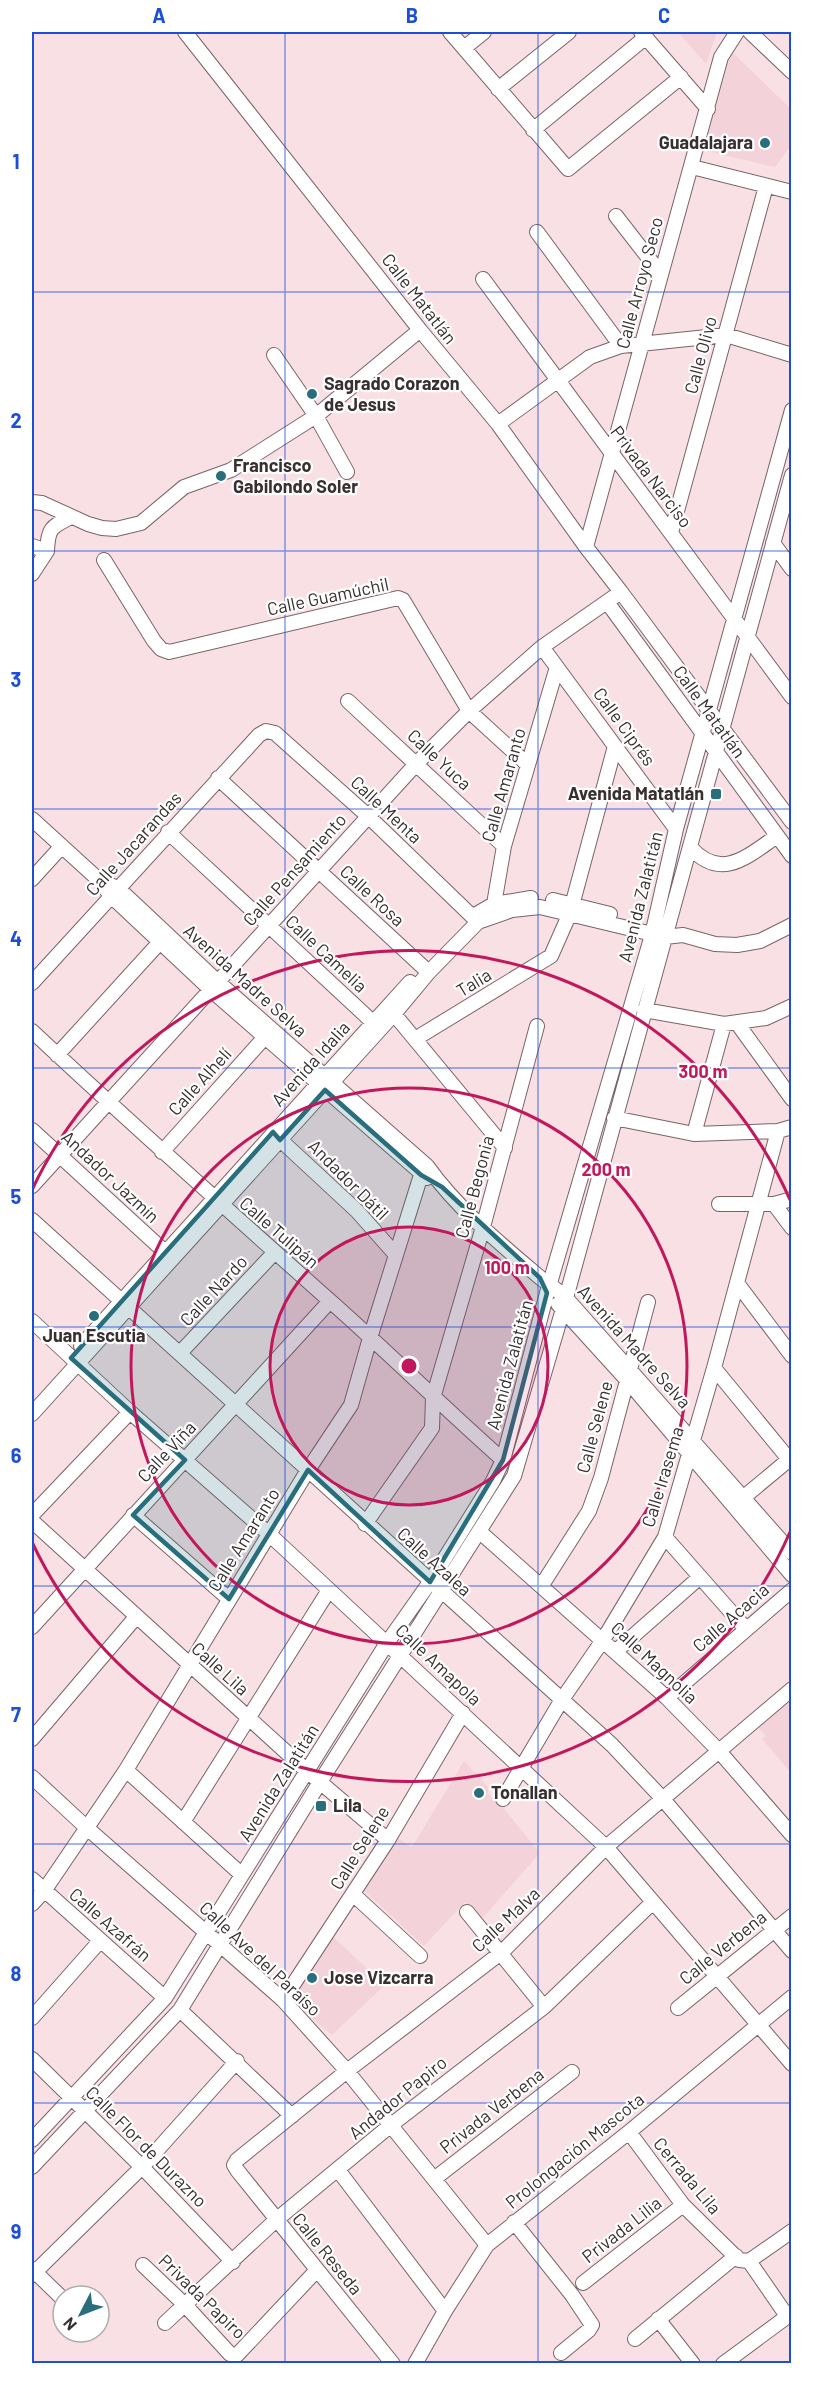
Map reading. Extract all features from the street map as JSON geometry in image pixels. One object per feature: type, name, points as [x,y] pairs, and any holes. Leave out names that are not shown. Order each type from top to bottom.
[{"type":"street","points":[[450,32],[565,168],[571,168],[681,77]]},
{"type":"street","points":[[464,48],[484,32]]},
{"type":"street","points":[[498,89],[569,32]]},
{"type":"street","name":"Calle Arroyo Seco","points":[[586,547],[721,57],[737,32]]},
{"type":"street","points":[[750,32],[787,67],[792,51]]},
{"type":"street","name":"Calle Matatlán","points":[[189,33],[420,330],[498,424],[721,730],[792,822]]},
{"type":"street","points":[[532,130],[643,34],[708,109]]},
{"type":"street","points":[[692,166],[792,192]]},
{"type":"street","name":"Calle Olivo","points":[[671,533],[766,186]]},
{"type":"street","points":[[616,216],[661,274]]},
{"type":"street","points":[[537,232],[621,346]]},
{"type":"street","name":"Privada Narciso","points":[[483,279],[792,697]]},
{"type":"street","points":[[32,502],[42,503],[102,528],[116,529],[141,523],[184,487],[231,470],[316,416],[420,330]]},
{"type":"street","points":[[498,424],[590,357],[621,346],[726,335],[792,355]]},
{"type":"street","points":[[274,355],[316,416],[348,472]]},
{"type":"street","name":"Avenida Zalatitán","points":[[32,2167],[180,2010],[320,1782],[480,1532],[508,1486],[520,1459],[644,1010],[676,829],[792,410]]},
{"type":"street","name":"Avenida Zalatitán","points":[[32,2140],[165,1998],[387,1643],[430,1582],[494,1481],[503,1460],[546,1285],[659,932],[690,847],[792,475]]},
{"type":"street","points":[[32,574],[47,551],[49,531],[54,525],[71,517]]},
{"type":"street","points":[[773,543],[792,569]]},
{"type":"street","points":[[32,546],[47,551]]},
{"type":"street","name":"Calle Guamúchil","points":[[104,560],[154,641],[161,650],[169,652],[365,604],[398,598],[403,600],[469,711],[528,765]]},
{"type":"street","points":[[607,602],[621,592]]},
{"type":"street","name":"Calle Matatlán","points":[[607,602],[792,856]]},
{"type":"street","name":"Calle Pensamiento","points":[[32,1186],[416,764],[469,711],[542,647],[607,602]]},
{"type":"street","name":"Calle Ciprés","points":[[542,647],[676,829]]},
{"type":"street","name":"Calle Amaranto","points":[[493,910],[504,846],[557,667]]},
{"type":"street","name":"Calle Yuca","points":[[348,701],[504,846]]},
{"type":"street","name":"Calle Jacarandas","points":[[32,983],[218,778],[259,735],[266,731]]},
{"type":"street","name":"Calle Menta","points":[[266,731],[275,733],[368,816],[475,920]]},
{"type":"street","points":[[571,908],[615,746]]},
{"type":"street","name":"Calle Rosa","points":[[218,778],[423,967]]},
{"type":"street","name":"Avenida Madre Selva","points":[[32,819],[115,892],[265,1037],[325,1083]]},
{"type":"street","name":"Calle Camelia","points":[[168,832],[377,1025]]},
{"type":"street","points":[[690,847],[698,856],[707,861],[730,864],[743,860],[777,836]]},
{"type":"street","points":[[32,879],[62,846]]},
{"type":"street","name":"Avenida Madre Selva","points":[[115,892],[160,942],[325,1083],[442,1187],[546,1285],[693,1440],[792,1575]]},
{"type":"street","name":"Avenida Idalia","points":[[32,1414],[74,1361],[377,1025],[423,967],[475,920],[524,898],[542,898],[659,932]]},
{"type":"street","name":"Talia","points":[[415,1039],[551,956],[571,908]]},
{"type":"street","name":"Avenida Idalia","points":[[377,1025],[394,1014],[475,920]]},
{"type":"street","points":[[659,932],[683,935],[715,944],[737,945],[760,941],[792,925]]},
{"type":"street","points":[[57,1055],[160,942]]},
{"type":"street","points":[[644,1010],[731,1023],[766,1018],[792,1006]]},
{"type":"street","points":[[394,1014],[505,1148]]},
{"type":"street","points":[[731,1023],[792,1099]]},
{"type":"street","points":[[694,1134],[731,1023]]},
{"type":"street","name":"Calle Begonia","points":[[432,1428],[433,1398],[483,1227],[537,1026]]},
{"type":"street","name":"Calle Tulipán","points":[[32,1031],[162,1152],[330,1301],[503,1460]]},
{"type":"street","name":"Calle Alhelí","points":[[162,1152],[265,1037]]},
{"type":"street","points":[[614,1118],[694,1134],[778,1131],[792,1126]]},
{"type":"street","name":"Andador Jazmín","points":[[32,1130],[165,1252]]},
{"type":"street","name":"Calle Irasema","points":[[503,1799],[561,1701],[603,1640],[665,1537],[714,1368],[778,1131]]},
{"type":"street","name":"Andador Dátil","points":[[277,1136],[357,1211],[396,1255]]},
{"type":"street","name":"Calle Amaranto","points":[[32,1904],[44,1891],[126,1770],[308,1470],[351,1405],[370,1338],[424,1171]]},
{"type":"street","points":[[719,1204],[774,1204],[792,1199]]},
{"type":"street","name":"Avenida Idalia","points":[[125,1304],[165,1252],[217,1202]]},
{"type":"street","points":[[774,1204],[792,1228]]},
{"type":"street","name":"Calle Azalea","points":[[32,1220],[365,1524],[612,1745],[662,1798],[792,1951]]},
{"type":"street","name":"Calle Nardo","points":[[180,1353],[274,1253]]},
{"type":"street","points":[[737,1283],[792,1356]]},
{"type":"street","name":"Calle Viña","points":[[32,1627],[83,1568],[330,1301]]},
{"type":"street","name":"Calle Selene","points":[[542,1586],[589,1511],[601,1478],[648,1302]]},
{"type":"street","name":"Calle Amapola","points":[[32,1321],[130,1412],[269,1534],[606,1848],[792,2064]]},
{"type":"street","name":"Avenida Idalia","points":[[32,1401],[74,1361]]},
{"type":"street","points":[[714,1368],[790,1460],[739,1501]]},
{"type":"street","name":"Avenida Madre Selva","points":[[628,1374],[689,1454],[792,1553]]},
{"type":"street","points":[[32,1515],[130,1412]]},
{"type":"street","points":[[365,1524],[432,1428],[451,1414]]},
{"type":"street","points":[[133,1515],[229,1599]]},
{"type":"street","name":"Calle Lila","points":[[32,1521],[307,1772],[388,1839]]},
{"type":"street","name":"Calle Magnolia","points":[[480,1532],[668,1698],[718,1750],[792,1834]]},
{"type":"street","points":[[665,1537],[746,1629]]},
{"type":"street","points":[[616,1651],[700,1577]]},
{"type":"street","points":[[183,1822],[329,1590]]},
{"type":"street","name":"Calle Acacia","points":[[668,1698],[792,1590]]},
{"type":"street","points":[[32,1740],[136,1617]]},
{"type":"street","name":"Calle Malva","points":[[234,2165],[237,2160],[347,2070],[502,1952],[606,1848],[792,1689]]},
{"type":"street","name":"Calle Selene","points":[[284,2000],[388,1839],[463,1713]]},
{"type":"street","points":[[126,1770],[242,1875]]},
{"type":"street","name":"Calle Ave del Paraíso","points":[[32,1777],[284,2000],[347,2070],[488,2245]]},
{"type":"street","name":"Calle Azafrán","points":[[32,1879],[165,1998]]},
{"type":"street","points":[[353,1894],[420,1956]]},
{"type":"street","name":"Andador Papiro","points":[[165,2323],[276,2220],[391,2125],[544,2007],[653,1902]]},
{"type":"street","points":[[467,1912],[502,1952],[544,2007]]},
{"type":"street","name":"Calle Verbena","points":[[678,2008],[792,1916]]},
{"type":"street","points":[[32,2018],[100,1941]]},
{"type":"street","name":"Prolongación Mascota","points":[[415,2364],[445,2311],[488,2245],[792,1997]]},
{"type":"street","points":[[180,2010],[237,2061],[292,2116]]},
{"type":"street","name":"Calle Flor de Durazno","points":[[32,2059],[142,2167],[233,2262]]},
{"type":"street","points":[[51,2289],[32,2272],[142,2167],[237,2061]]},
{"type":"street","name":"Privada Verbena","points":[[434,2179],[572,2072]]},
{"type":"street","name":"Cerrada Lila","points":[[628,2132],[683,2205],[742,2258],[789,2315]]},
{"type":"street","name":"Calle Reseda","points":[[234,2165],[393,2364]]},
{"type":"street","points":[[338,2170],[445,2311]]},
{"type":"street","name":"Privada Lilia","points":[[583,2283],[683,2205]]},
{"type":"street","points":[[514,2222],[572,2295],[591,2325],[589,2330],[561,2352]]},
{"type":"street","points":[[634,2339],[742,2258],[792,2230]]},
{"type":"street","name":"Privada Papiro","points":[[143,2265],[185,2305],[230,2354],[237,2355],[317,2270]]},
{"type":"street","points":[[723,2364],[789,2315]]},
{"type":"street","points":[[658,2319],[693,2364]]},
{"type":"highlighted area","points":[[325,1090],[421,1175],[442,1187],[540,1278],[547,1293],[503,1460],[430,1582],[308,1470],[229,1599],[133,1515],[185,1460],[71,1358],[273,1132],[280,1140]]},
{"type":"shaded area","points":[[678,32],[719,32],[706,64]]},
{"type":"shaded area","points":[[730,50],[791,109],[791,145],[775,167],[702,150]]},
{"type":"shaded area","points":[[791,1698],[791,1773],[762,1739],[766,1736],[758,1727]]},
{"type":"shaded area","points":[[464,1761],[488,1787],[491,1797],[496,1799],[540,1853],[481,1920],[465,1902],[424,1946],[360,1887],[394,1836],[412,1847]]},
{"type":"shaded area","points":[[331,1935],[385,1985],[332,2035],[289,2000]]},
{"type":"place","name":"Guadalajara","points":[[765,143]]},
{"type":"place","name":"Sagrado Corazon de Jesus","points":[[312,394]]},
{"type":"place","name":"Francisco Gabilondo Soler","points":[[221,476]]},
{"type":"place","name":"Avenida Matatlán","points":[[716,794]]},
{"type":"place","name":"Juan Escutia","points":[[94,1316]]},
{"type":"place","name":"Tonallan","points":[[479,1793]]},
{"type":"place","name":"Lila","points":[[321,1806]]},
{"type":"place","name":"Jose Vizcarra","points":[[312,1978]]}]
